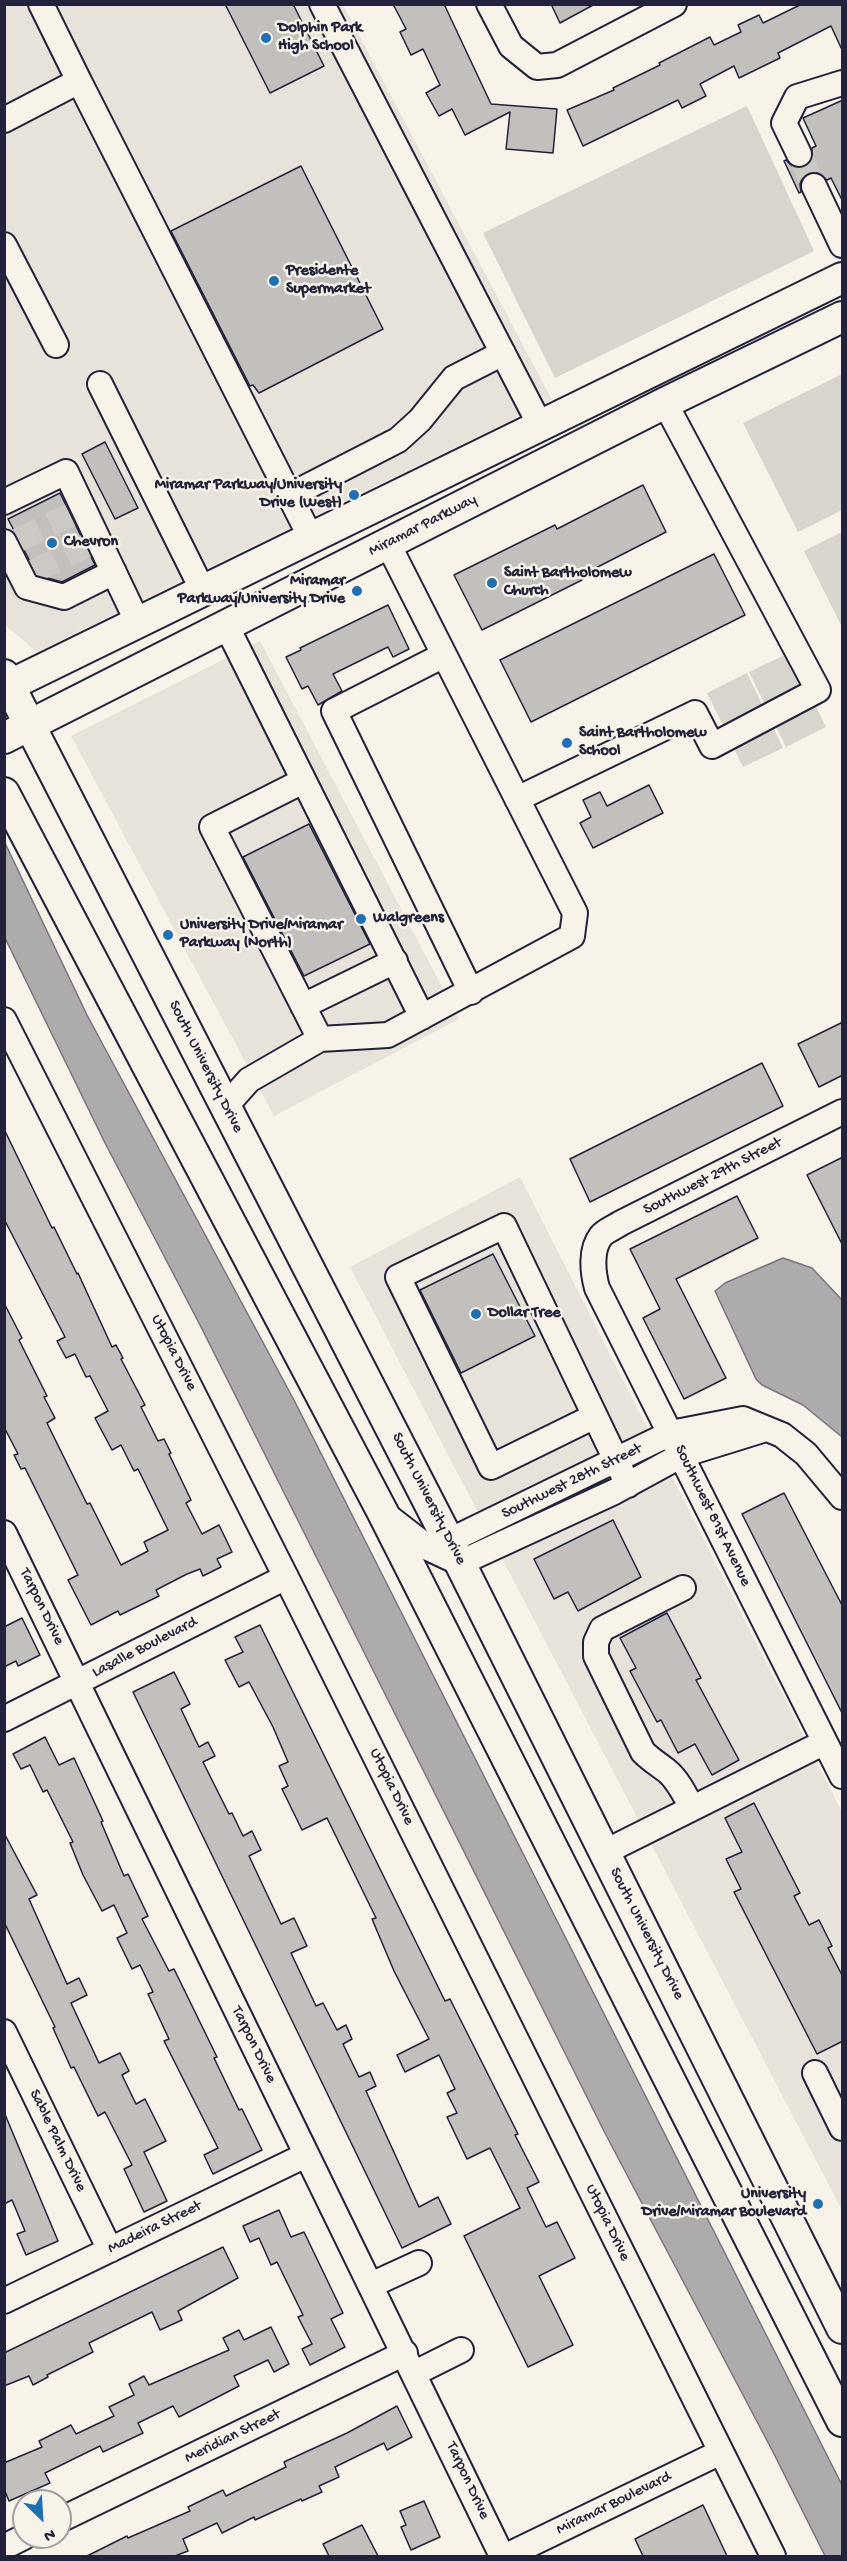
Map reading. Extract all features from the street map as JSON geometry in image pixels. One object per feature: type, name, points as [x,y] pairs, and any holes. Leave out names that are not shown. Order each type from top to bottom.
[{"type":"main road","points":[[6,683],[138,622],[843,278]]},
{"type":"main road","name":"Miramar Parkway","points":[[17,732],[665,403],[843,317]]},
{"type":"main road","points":[[665,403],[661,391],[664,378],[680,357]]},
{"type":"main road","points":[[533,471],[542,452],[544,436],[540,425]]},
{"type":"main road","points":[[388,544],[385,522],[405,492]]},
{"type":"main road","name":"South University Drive","points":[[6,683],[17,732],[225,1107],[455,1552],[843,2328]]},
{"type":"main road","points":[[4,793],[382,1511],[839,2398]]},
{"type":"main road","points":[[428,1603],[462,1613],[496,1635]]},
{"type":"street","points":[[41,4],[311,538]]},
{"type":"street","points":[[322,4],[540,425]]},
{"type":"street","points":[[489,4],[511,46],[537,67],[557,65],[674,4]]},
{"type":"street","points":[[4,120],[79,81]]},
{"type":"street","points":[[799,154],[784,123],[797,97],[843,83]]},
{"type":"street","points":[[814,186],[843,245]]},
{"type":"street","points":[[4,245],[56,345]]},
{"type":"street","points":[[290,496],[398,440],[420,420],[454,378],[503,353]]},
{"type":"street","points":[[100,384],[202,591]]},
{"type":"street","points":[[517,799],[695,713],[712,746],[818,690],[665,403]]},
{"type":"street","points":[[4,502],[66,472],[77,511],[92,543],[114,573],[138,622]]},
{"type":"street","points":[[10,542],[28,574],[27,587],[64,597],[114,573]]},
{"type":"street","points":[[225,1107],[249,1080],[320,1039],[388,1035],[572,936],[575,913],[388,544]]},
{"type":"street","points":[[226,625],[422,1017]]},
{"type":"street","points":[[444,655],[334,711],[471,992]]},
{"type":"street","points":[[303,781],[212,827],[320,1039]]},
{"type":"street","points":[[303,1006],[395,961]]},
{"type":"street","name":"Utopia Drive","points":[[4,1020],[286,1577],[773,2556]]},
{"type":"street","name":"Southwest 29th Street","points":[[595,1253],[601,1237],[621,1223],[843,1112]]},
{"type":"street","points":[[595,1416],[491,1467],[398,1278],[504,1226],[595,1416],[628,1485]]},
{"type":"street","name":"Southwest 81st Avenue","points":[[595,1253],[593,1273],[597,1288],[843,1776]]},
{"type":"street","name":"Southwest 28th Street","points":[[455,1552],[616,1460],[671,1433],[743,1419],[782,1435],[806,1454],[843,1497]]},
{"type":"street","name":"Southwest 28th Street","points":[[455,1552],[628,1485],[682,1455],[766,1429]]},
{"type":"street","points":[[382,1511],[429,1550],[455,1552]]},
{"type":"street","name":"Tarpon Drive","points":[[4,1533],[306,2155],[504,2556]]},
{"type":"street","name":"Lasalle Boulevard","points":[[4,1719],[286,1577]]},
{"type":"street","points":[[682,1588],[602,1629],[596,1642],[596,1656],[643,1752],[653,1763],[668,1771],[680,1785],[692,1808]]},
{"type":"street","points":[[605,1852],[825,1742]]},
{"type":"street","name":"Sable Palm Drive","points":[[4,2032],[110,2250]]},
{"type":"street","points":[[815,2073],[841,2122]]},
{"type":"street","name":"Madeira Street","points":[[4,2301],[306,2155]]},
{"type":"street","points":[[371,2285],[419,2264]]},
{"type":"street","name":"Meridian Street","points":[[72,2515],[410,2363],[460,2350]]},
{"type":"street","name":"Miramar Boulevard","points":[[504,2556],[721,2452]]},
{"type":"shaded area","points":[[5,5],[343,5],[552,400],[37,652],[5,625]]},
{"type":"shaded area","points":[[747,106],[814,251],[555,378],[483,233]]},
{"type":"shaded area","points":[[842,374],[842,510],[798,532],[743,423]]},
{"type":"shaded area","points":[[842,532],[842,627],[804,551]]},
{"type":"shaded area","points":[[260,641],[459,1019],[274,1116],[71,736]]},
{"type":"shaded area","points":[[789,653],[826,727],[786,747],[749,672]]},
{"type":"shaded area","points":[[747,673],[783,748],[743,767],[707,693]]},
{"type":"shaded area","points":[[5,843],[87,1015],[295,1402],[842,2485],[842,2556],[825,2556],[772,2450],[606,2135],[199,1323],[104,1141],[5,938]]},
{"type":"shaded area","points":[[520,1177],[842,1812],[842,2210],[350,1267]]},
{"type":"shaded area","points":[[783,1258],[812,1268],[842,1300],[842,1437],[803,1405],[762,1385],[756,1379],[715,1291],[725,1283]]},
{"type":"building","name":"Dolphin Park High School","points":[[225,4],[293,4],[324,66],[270,93]]},
{"type":"building","points":[[393,4],[444,4],[491,104],[557,109],[553,153],[506,149],[510,112],[465,135],[452,109],[439,116],[426,93],[440,85],[423,49],[411,55],[400,32],[406,29]]},
{"type":"building","points":[[551,4],[595,4],[560,23]]},
{"type":"building","points":[[802,4],[843,4],[843,52],[831,26],[778,53],[780,58],[739,78],[734,66],[700,84],[706,96],[682,108],[678,100],[583,146],[567,110],[614,90],[613,88],[710,37],[714,45],[741,32],[738,25],[759,15],[763,23]]},
{"type":"building","points":[[843,100],[843,202],[831,178],[827,180],[816,172],[808,173],[803,177],[799,193],[784,161],[799,168],[811,161],[812,148],[816,146],[803,118]]},
{"type":"building","name":"Presidente Supermarket","points":[[301,166],[383,329],[259,393],[253,385],[250,386],[171,231]]},
{"type":"building","points":[[105,442],[138,508],[115,519],[82,454]]},
{"type":"building","points":[[643,485],[666,532],[580,576],[582,580],[482,630],[454,575],[555,525],[557,529]]},
{"type":"building","name":"Chevron","points":[[60,493],[95,565],[62,582],[37,575],[8,519]]},
{"type":"building","points":[[714,554],[745,615],[531,722],[500,660]]},
{"type":"building","points":[[388,605],[409,649],[393,657],[388,647],[333,674],[342,691],[318,705],[308,686],[302,689],[286,657]]},
{"type":"building","points":[[649,785],[663,813],[593,848],[580,823],[591,817],[583,800],[600,792],[607,806]]},
{"type":"building","name":"Walgreens","points":[[309,824],[370,944],[304,976],[243,857]]},
{"type":"building","points":[[843,1022],[843,1075],[819,1087],[798,1044]]},
{"type":"building","points":[[762,1063],[783,1106],[590,1202],[570,1159]]},
{"type":"building","points":[[4,1129],[52,1228],[54,1227],[78,1273],[112,1347],[116,1345],[123,1358],[121,1359],[145,1405],[141,1407],[158,1441],[164,1439],[171,1453],[169,1454],[191,1500],[186,1503],[202,1534],[219,1525],[232,1552],[217,1559],[221,1567],[203,1576],[200,1569],[187,1574],[156,1590],[159,1596],[120,1615],[118,1611],[91,1625],[68,1580],[78,1575],[25,1468],[21,1469],[14,1455],[18,1454],[4,1427],[4,1303],[22,1338],[19,1340],[47,1396],[44,1397],[55,1418],[47,1423],[87,1504],[90,1503],[121,1565],[148,1551],[144,1542],[168,1530],[138,1469],[134,1471],[121,1445],[112,1450],[95,1418],[108,1411],[90,1376],[86,1377],[75,1354],[66,1358],[57,1341],[65,1337],[4,1219]]},
{"type":"building","points":[[843,1157],[843,1246],[807,1175]]},
{"type":"building","points":[[737,1196],[758,1238],[676,1279],[726,1378],[684,1399],[643,1318],[660,1309],[630,1249]]},
{"type":"building","name":"Dollar Tree","points":[[493,1254],[535,1336],[461,1373],[420,1290]]},
{"type":"building","points":[[784,1493],[843,1607],[843,1715],[742,1514]]},
{"type":"building","points":[[613,1520],[641,1577],[578,1611],[568,1592],[554,1599],[534,1559]]},
{"type":"building","points":[[667,1613],[701,1678],[696,1680],[739,1760],[712,1775],[695,1744],[678,1753],[661,1720],[657,1722],[630,1671],[636,1668],[620,1638]]},
{"type":"building","points":[[22,1618],[40,1655],[18,1666],[16,1661],[4,1667],[4,1627]]},
{"type":"building","points":[[260,1625],[445,2001],[450,1999],[518,2134],[515,2135],[539,2182],[527,2188],[546,2227],[557,2222],[575,2258],[539,2276],[573,2345],[528,2367],[464,2236],[520,2208],[490,2148],[467,2159],[447,2117],[457,2113],[447,2093],[455,2089],[439,2055],[405,2072],[397,2055],[429,2039],[394,1971],[372,1919],[376,1918],[327,1818],[302,1830],[282,1789],[288,1786],[279,1766],[288,1762],[273,1727],[249,1682],[239,1687],[225,1660],[243,1652],[235,1637]]},
{"type":"building","points":[[174,1672],[190,1704],[181,1709],[199,1747],[208,1742],[215,1756],[203,1762],[229,1814],[232,1813],[243,1836],[252,1831],[261,1850],[249,1856],[281,1924],[294,1918],[307,1946],[291,1953],[316,2006],[323,2003],[337,2030],[346,2025],[352,2039],[343,2044],[359,2077],[370,2072],[376,2086],[366,2091],[419,2207],[438,2197],[451,2224],[402,2248],[133,1692]]},
{"type":"building","points":[[45,1737],[59,1765],[74,1758],[103,1821],[101,1822],[124,1876],[128,1874],[148,1916],[142,1919],[169,1971],[174,1969],[217,2057],[214,2058],[239,2110],[242,2109],[262,2150],[213,2174],[204,2155],[218,2148],[164,2041],[169,2039],[148,1994],[153,1992],[140,1965],[132,1969],[117,1938],[127,1933],[114,1905],[102,1911],[83,1875],[70,1843],[73,1842],[47,1790],[43,1792],[30,1765],[21,1769],[13,1754]]},
{"type":"building","points":[[754,1803],[800,1893],[794,1896],[809,1925],[819,1920],[832,1946],[828,1948],[843,1977],[843,2041],[817,2054],[734,1892],[741,1889],[726,1859],[742,1852],[725,1818]]},
{"type":"building","points":[[4,1833],[37,1895],[29,1899],[67,1984],[79,1978],[87,1995],[71,2003],[99,2063],[120,2053],[129,2071],[122,2075],[136,2104],[145,2099],[166,2141],[144,2152],[167,2201],[144,2212],[124,2169],[132,2165],[105,2112],[98,2116],[74,2067],[71,2068],[53,2028],[55,2027],[4,1922]]},
{"type":"building","points":[[4,2112],[58,2241],[26,2255],[17,2234],[25,2231],[12,2200],[4,2204]]},
{"type":"building","points":[[279,2210],[291,2237],[304,2232],[343,2313],[331,2319],[345,2347],[310,2365],[302,2349],[312,2344],[298,2317],[303,2315],[277,2262],[271,2265],[259,2238],[250,2242],[243,2226]]},
{"type":"building","points":[[223,2247],[238,2278],[178,2311],[182,2320],[160,2330],[152,2312],[89,2343],[93,2352],[47,2375],[48,2377],[33,2385],[29,2376],[4,2386],[4,2353]]},
{"type":"building","points":[[271,2327],[289,2364],[274,2372],[268,2360],[234,2376],[239,2386],[179,2417],[173,2406],[138,2423],[143,2433],[103,2452],[100,2446],[45,2473],[50,2483],[36,2489],[12,2489],[12,2500],[9,2501],[4,2489],[4,2463],[42,2447],[39,2441],[71,2425],[76,2434],[114,2416],[109,2407],[134,2395],[129,2384],[144,2376],[149,2385],[229,2350],[223,2338],[239,2330],[244,2340]]},
{"type":"building","points":[[397,2406],[412,2437],[387,2450],[384,2443],[335,2467],[339,2477],[319,2486],[322,2492],[255,2520],[254,2517],[222,2533],[217,2523],[183,2539],[188,2551],[175,2556],[87,2556],[127,2536],[128,2538],[190,2511],[188,2507],[223,2490],[226,2496],[286,2467],[284,2462],[347,2433]]},
{"type":"building","points":[[424,2501],[440,2537],[411,2550],[401,2527],[406,2525],[400,2511]]},
{"type":"building","points":[[703,2505],[727,2556],[643,2556],[635,2539]]},
{"type":"building","points":[[362,2525],[378,2556],[329,2556],[323,2544]]},
{"type":"tunnel","points":[[799,154],[814,186]]},
{"type":"tunnel","points":[[18,540],[70,515]]},
{"type":"tunnel","points":[[34,571],[86,546]]},
{"type":"place","name":"Dolphin Park High School","points":[[266,38]]},
{"type":"place","name":"Presidente Supermarket","points":[[274,281]]},
{"type":"place","name":"Miramar Parkway/University Drive (West)","points":[[354,495]]},
{"type":"place","name":"Chevron","points":[[52,543]]},
{"type":"place","name":"Saint Bartholomew Church","points":[[492,583]]},
{"type":"place","name":"Miramar Parkway/University Drive","points":[[357,591]]},
{"type":"place","name":"Saint Bartholomew School","points":[[567,743]]},
{"type":"place","name":"Walgreens","points":[[361,919]]},
{"type":"place","name":"University Drive/Miramar Parkway (North)","points":[[168,935]]},
{"type":"place","name":"Dollar Tree","points":[[476,1314]]},
{"type":"place","name":"University Drive/Miramar Boulevard","points":[[818,2204]]}]
